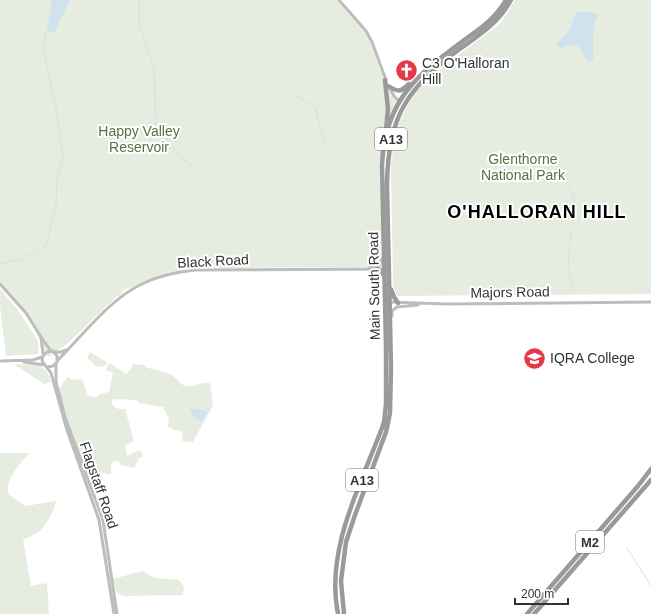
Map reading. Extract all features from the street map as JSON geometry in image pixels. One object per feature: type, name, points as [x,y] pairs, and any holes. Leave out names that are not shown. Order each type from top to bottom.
[{"type":"highway","name":"Main South Road","points":[[387,269],[384,250],[382,165],[385,141],[390,123],[400,101],[415,80],[430,66],[489,22],[500,10],[506,0]]},
{"type":"highway","name":"Main South Road","points":[[338,614],[336,574],[338,553],[344,529],[382,428],[385,412],[388,158],[392,134],[403,106],[424,78],[492,25],[505,10],[511,0]]},
{"type":"highway","points":[[403,106],[400,101],[403,100],[414,86],[424,78]]},
{"type":"highway","points":[[385,141],[388,109],[386,80]]},
{"type":"highway","points":[[388,86],[394,90],[400,91],[415,80]]},
{"type":"highway","name":"A13","points":[[378,269],[387,276],[394,297],[398,303]]},
{"type":"highway","name":"Main South Road","points":[[344,614],[342,574],[344,554],[349,531],[386,432],[390,413],[390,329],[387,302]]},
{"type":"highway","points":[[385,412],[388,412],[389,394],[391,391]]},
{"type":"highway","name":"M2","points":[[527,614],[651,469]]},
{"type":"highway","name":"M2","points":[[534,614],[651,480]]},
{"type":"highway","points":[[344,529],[349,531]]},
{"type":"main road","points":[[339,0],[366,31],[372,42],[388,86],[392,94],[400,101]]},
{"type":"main road","points":[[365,269],[380,264],[384,250]]},
{"type":"main road","name":"Black Road","points":[[57,362],[103,313],[124,295],[140,284],[169,275],[195,270],[387,269]]},
{"type":"main road","points":[[0,284],[26,313],[41,337],[57,356],[57,362],[52,367],[8,360]]},
{"type":"main road","name":"Majors Road","points":[[387,302],[426,304],[651,301]]},
{"type":"main road","name":"A13","points":[[390,329],[392,312],[394,308],[399,306],[426,304]]},
{"type":"main road","points":[[41,337],[43,356],[42,362],[46,366]]},
{"type":"main road","points":[[0,361],[33,360],[43,356],[47,352],[62,352],[69,349]]},
{"type":"main road","name":"Flagstaff Road","points":[[57,362],[57,386],[65,417],[102,520],[117,614]]},
{"type":"main road","name":"Flagstaff Road","points":[[46,366],[52,376],[70,440],[99,520],[114,614]]},
{"type":"green space","name":"Happy Valley Reservoir","points":[[0,0],[337,0],[368,36],[387,88],[397,101],[381,143],[381,267],[188,268],[123,290],[120,296],[117,296],[67,344],[48,357],[28,315],[0,283]]},
{"type":"green space","name":"Glenthorne National Park","points":[[515,0],[651,0],[651,294],[397,296],[393,285],[391,165],[395,135],[401,119],[415,92],[445,65],[501,23]]},
{"type":"green space","points":[[0,289],[18,310],[38,341],[39,354],[6,356],[0,306]]},
{"type":"green space","points":[[90,352],[107,362],[104,367],[95,366],[87,358]]},
{"type":"green space","points":[[109,363],[125,373],[125,375],[133,364],[145,365],[145,367],[170,374],[185,386],[210,383],[213,405],[193,442],[182,441],[183,433],[181,431],[174,430],[167,426],[169,419],[163,407],[139,403],[136,400],[115,399],[111,401],[113,406],[118,409],[125,409],[134,441],[125,445],[127,456],[140,450],[143,456],[139,458],[134,468],[121,465],[118,460],[111,463],[111,474],[96,472],[86,475],[58,391],[67,377],[83,381],[87,395],[89,396],[97,397],[100,394],[109,392],[113,373],[106,370]]},
{"type":"green space","points":[[15,364],[42,367],[49,375],[51,382],[44,384]]},
{"type":"green space","points":[[0,453],[29,453],[11,477],[8,494],[25,506],[56,501],[52,514],[40,531],[23,540],[31,586],[47,583],[49,614],[0,614]]},
{"type":"green space","points":[[142,571],[155,578],[179,580],[184,587],[183,595],[123,596],[116,592],[113,579]]},
{"type":"water","points":[[52,0],[70,0],[56,29],[54,32],[50,33],[47,29]]},
{"type":"water","points":[[577,11],[598,14],[594,25],[593,60],[588,62],[579,47],[574,44],[560,48],[556,44],[568,32]]},
{"type":"water","points":[[189,409],[198,409],[208,412],[201,422],[195,418]]},
{"type":"waterway","points":[[139,0],[139,22],[154,67],[156,125],[185,161],[195,167]]},
{"type":"waterway","points":[[0,264],[21,259],[46,246],[56,205],[57,177],[63,159],[57,113],[43,47],[47,29]]},
{"type":"waterway","points":[[293,94],[315,107],[325,145]]},
{"type":"waterway","points":[[564,169],[566,183],[574,197],[575,206],[580,221],[575,227]]},
{"type":"waterway","points":[[570,244],[571,231]]},
{"type":"waterway","points":[[569,247],[568,272],[574,289]]},
{"type":"waterway","points":[[627,548],[651,586]]},
{"type":"place","name":"C3 O'Halloran Hill","points":[[406,71]]},
{"type":"place","name":"IQRA College","points":[[534,358]]},
{"type":"district","name":"O'HALLORAN HILL","points":[[537,212]]}]
